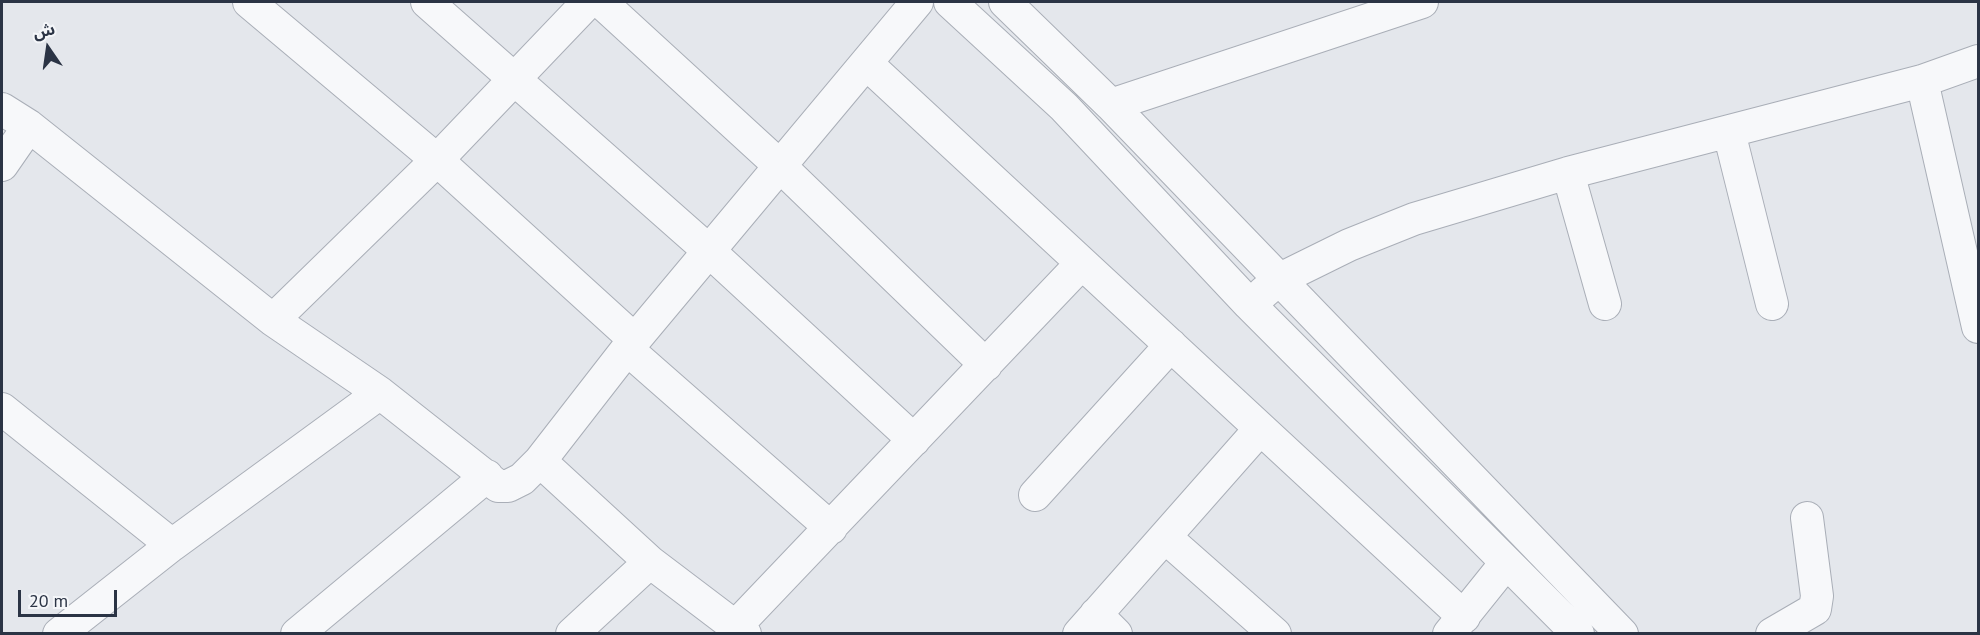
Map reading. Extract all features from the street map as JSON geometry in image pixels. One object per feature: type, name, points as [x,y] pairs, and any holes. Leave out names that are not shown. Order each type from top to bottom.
[{"type":"street","points":[[249,2],[437,160],[631,345],[831,528]]},
{"type":"street","points":[[427,2],[516,78],[709,251],[915,440]]},
{"type":"street","points":[[273,320],[437,160],[588,2]]},
{"type":"street","points":[[601,2],[780,166],[986,365]]},
{"type":"street","points":[[2,109],[29,126],[273,320],[380,393],[498,486],[515,484],[540,461],[631,345],[917,2]]},
{"type":"street","points":[[950,2],[1064,107],[1249,304],[1578,633]]},
{"type":"street","points":[[1005,2],[1112,105],[1278,280],[1622,633]]},
{"type":"street","points":[[1112,105],[1422,2]]},
{"type":"street","points":[[1249,304],[1278,280],[1349,245],[1414,219],[1568,173],[1922,81],[1978,62]]},
{"type":"street","points":[[866,63],[1260,429],[1457,625],[1506,563]]},
{"type":"street","points":[[1922,81],[1978,327]]},
{"type":"street","points":[[2,165],[29,126]]},
{"type":"street","points":[[1730,132],[1772,304]]},
{"type":"street","points":[[1568,173],[1605,304]]},
{"type":"street","points":[[540,461],[650,562],[740,629],[831,528],[1082,263]]},
{"type":"street","points":[[1035,495],[1171,345]]},
{"type":"street","points":[[59,633],[172,545],[380,393]]},
{"type":"street","points":[[2,409],[172,545]]},
{"type":"street","points":[[1097,627],[1165,537],[1260,429]]},
{"type":"street","points":[[297,633],[487,476]]},
{"type":"street","points":[[1772,633],[1815,609],[1817,596],[1807,518]]},
{"type":"street","points":[[1165,537],[1275,633]]},
{"type":"street","points":[[572,633],[650,562]]}]
